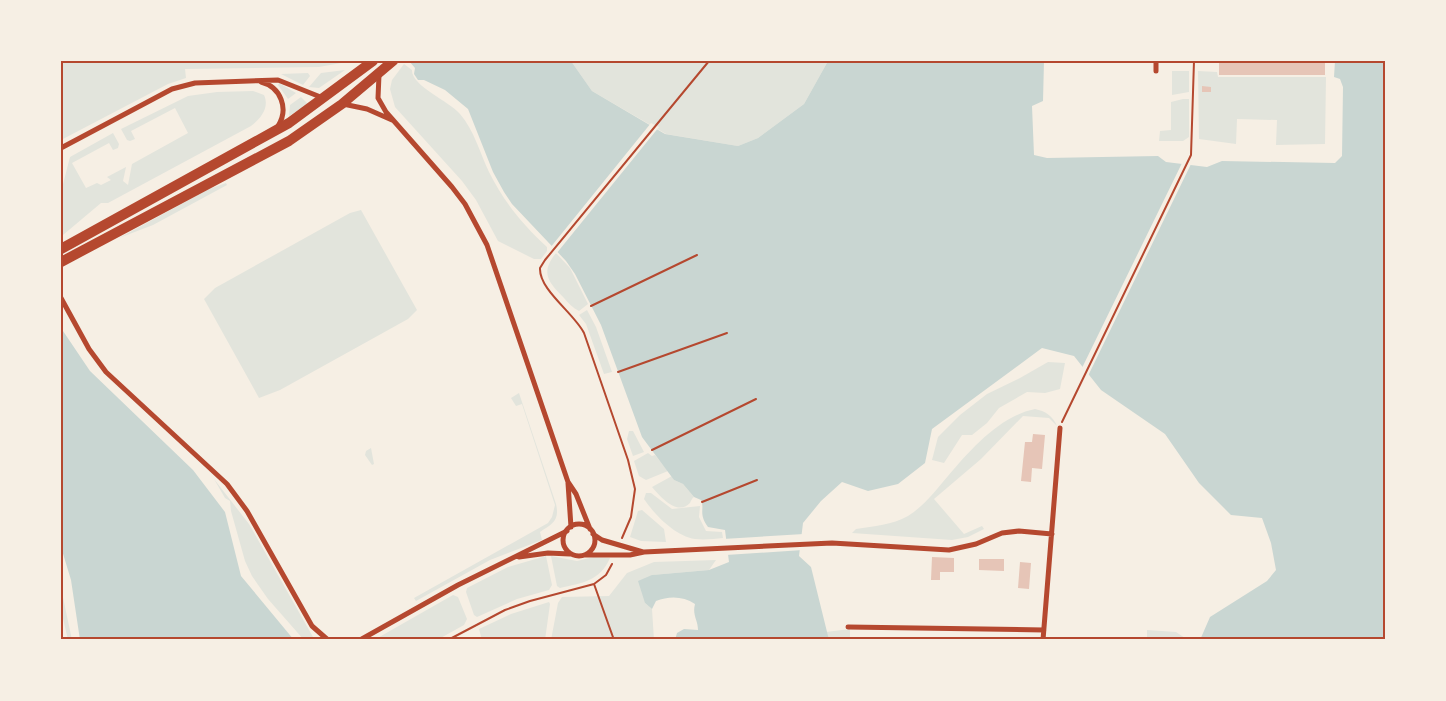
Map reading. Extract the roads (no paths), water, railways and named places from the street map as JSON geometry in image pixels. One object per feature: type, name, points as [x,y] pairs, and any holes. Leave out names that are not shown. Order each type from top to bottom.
[{"type":"main road","points":[[61,248],[271,133],[325,98],[373,61]]},
{"type":"main road","points":[[61,262],[289,141],[342,104],[393,61]]},
{"type":"street","points":[[1156,61],[1156,71]]},
{"type":"street","points":[[382,72],[378,98],[394,122],[465,204],[487,245],[568,482],[576,494],[592,532],[594,544],[586,555]]},
{"type":"street","points":[[61,148],[172,89],[213,80],[286,82],[302,91],[325,98]]},
{"type":"street","points":[[256,80],[271,85],[281,98],[283,106],[281,121],[271,133]]},
{"type":"street","points":[[342,104],[367,109],[394,122]]},
{"type":"street","points":[[61,298],[89,349],[106,372],[227,484],[247,511],[312,626],[328,640]]},
{"type":"street","points":[[1043,640],[1060,428]]},
{"type":"street","points":[[568,482],[569,529],[564,544],[572,555]]},
{"type":"street","points":[[360,640],[458,585],[569,529],[581,525],[602,540],[644,552]]},
{"type":"street","points":[[516,557],[548,553],[630,555],[644,552],[722,550],[832,543],[949,550],[976,544],[1002,533],[1019,530],[1052,534]]},
{"type":"street","points":[[848,627],[1044,630]]}]
